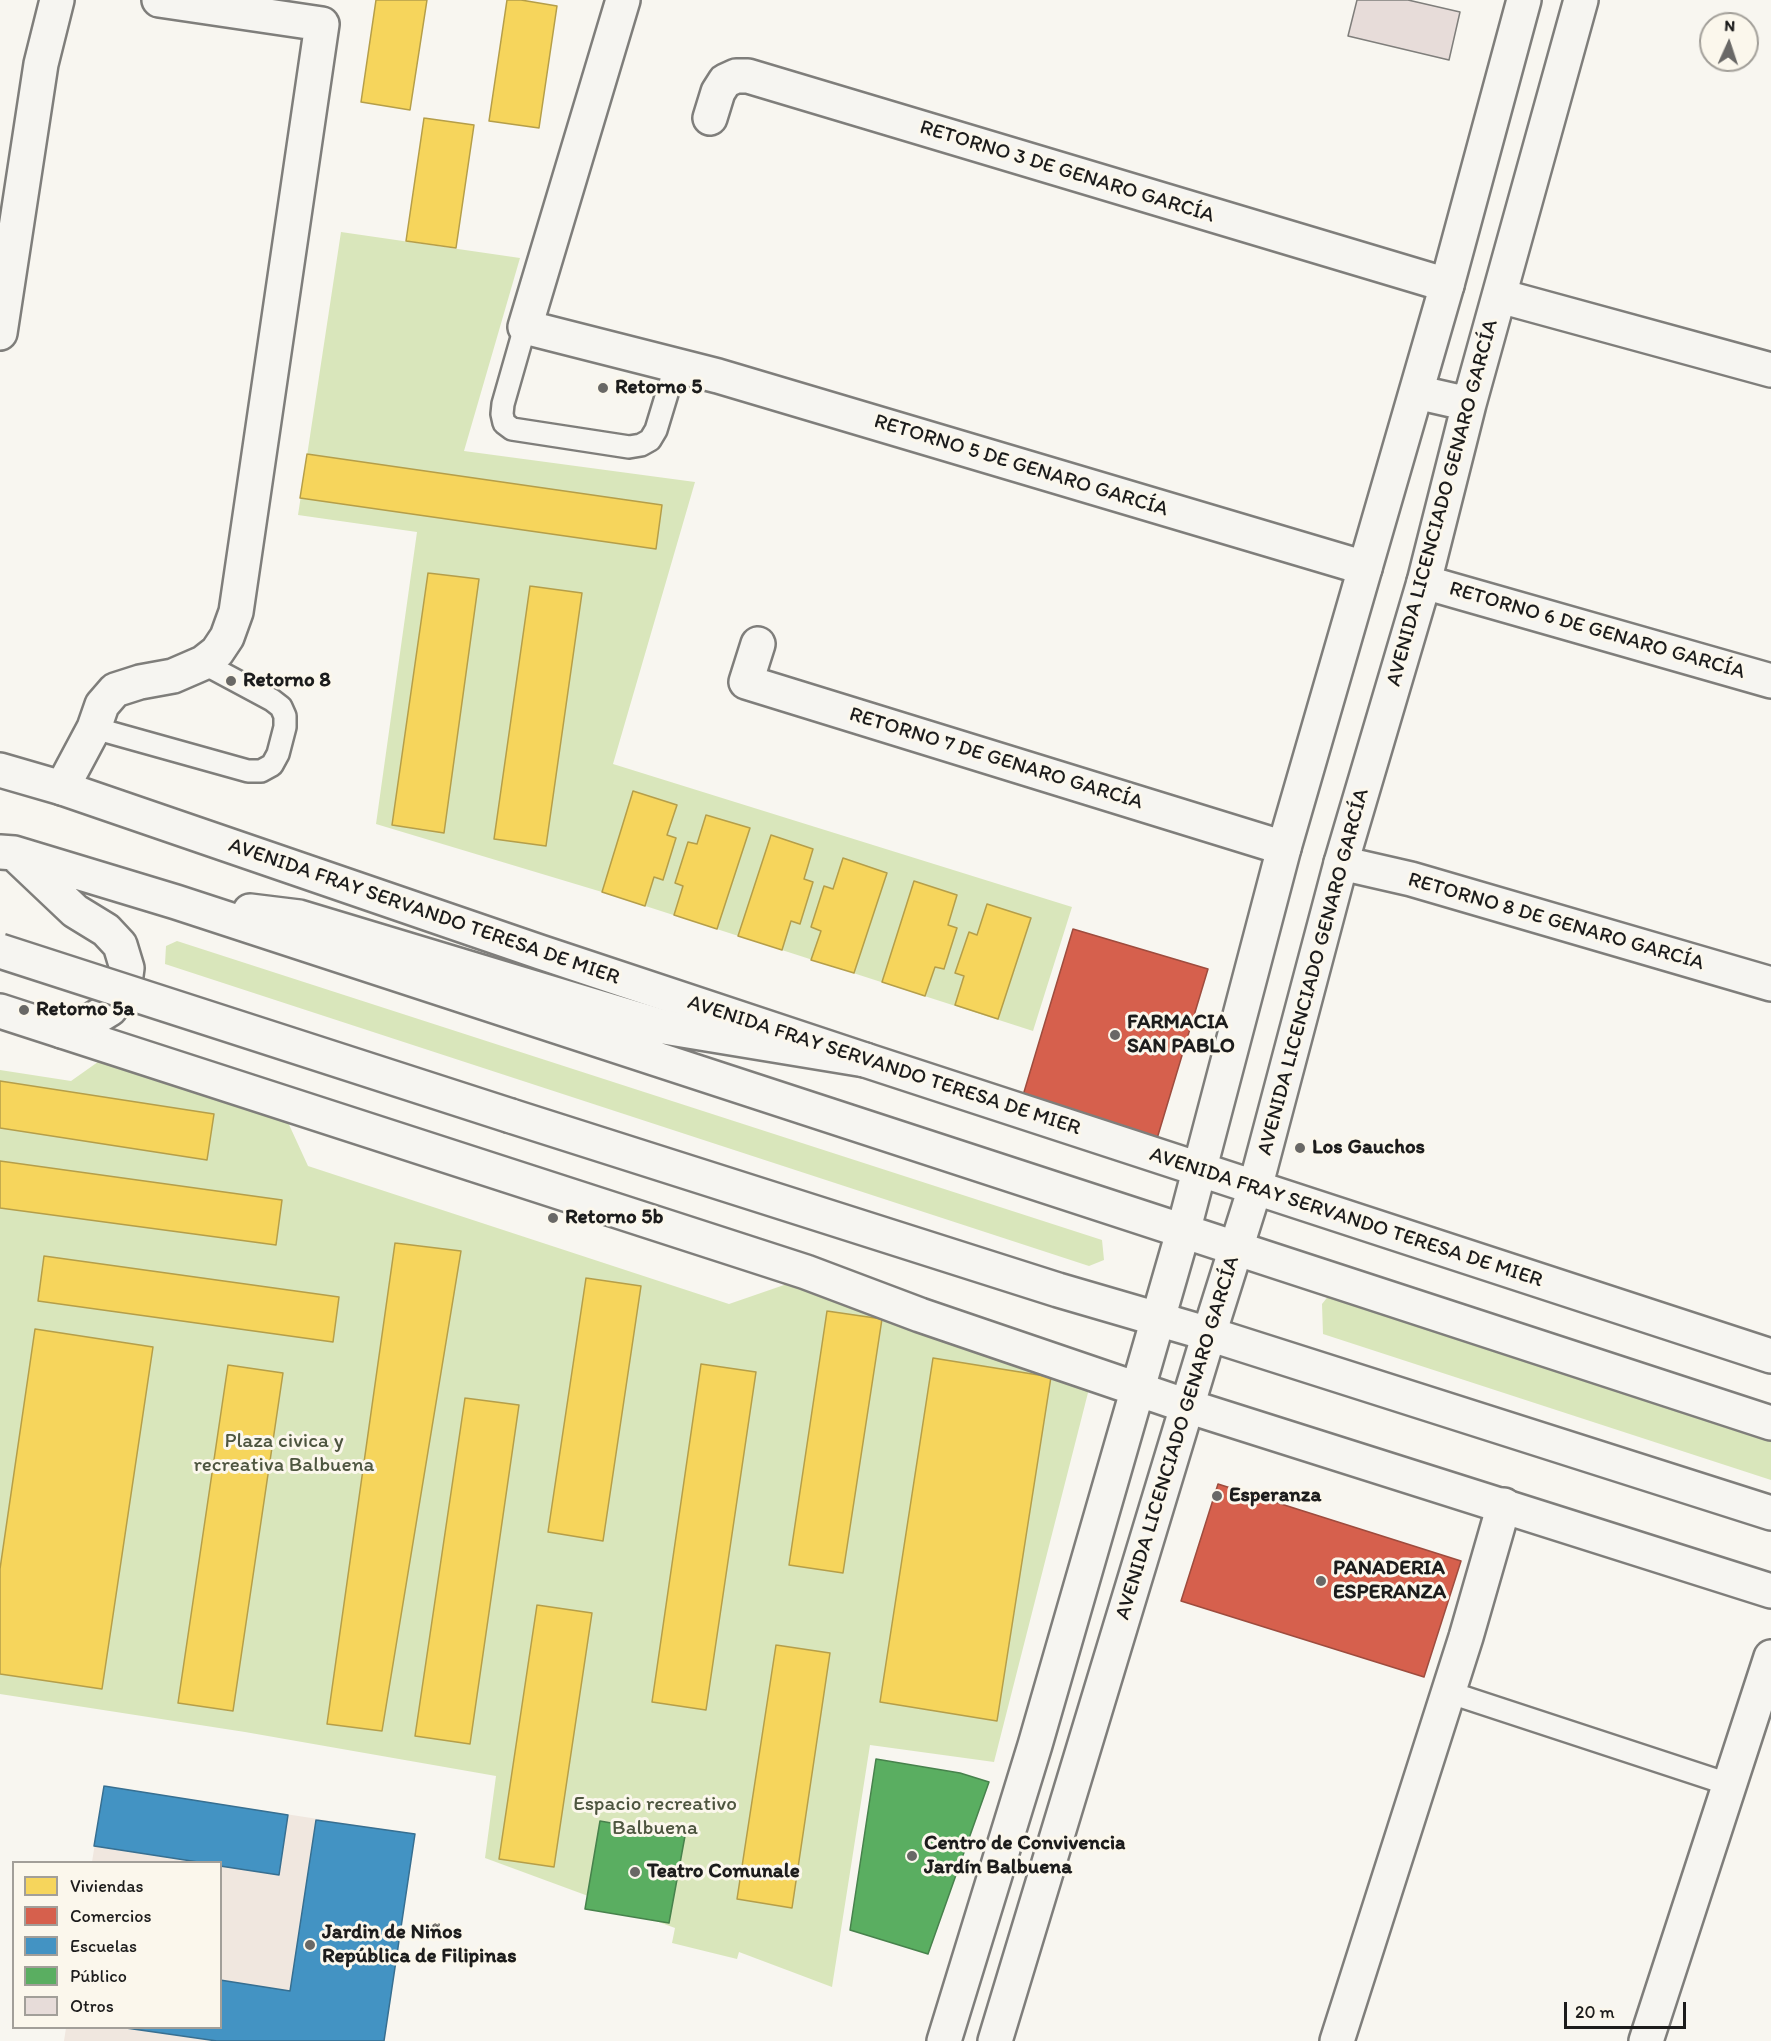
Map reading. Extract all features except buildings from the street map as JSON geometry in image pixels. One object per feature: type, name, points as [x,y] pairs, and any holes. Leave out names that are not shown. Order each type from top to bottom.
[{"type":"street","points":[[0,333],[41,64],[57,0]]},
{"type":"street","points":[[62,788],[94,728],[102,705],[115,690],[140,682],[173,676],[203,663],[217,652],[227,637],[236,612],[322,24],[159,0]]},
{"type":"street","points":[[525,327],[623,0]]},
{"type":"street","name":"AVENIDA LICENCIADO GENARO GARCÍA","points":[[995,2041],[1255,1188],[1341,863],[1424,582],[1469,404],[1581,0]]},
{"type":"street","points":[[978,2041],[946,2036],[1035,1745],[1156,1319],[1183,1232],[1284,848],[1448,285],[1522,1]]},
{"type":"street","name":"RETORNO 3 DE GENARO GARCÍA","points":[[710,118],[718,92],[725,81],[736,76],[748,76],[1448,285]]},
{"type":"street","points":[[1500,296],[1771,370]]},
{"type":"street","name":"RETORNO 5 DE GENARO GARCÍA","points":[[525,327],[676,364],[1365,568]]},
{"type":"street","points":[[1416,392],[1469,404]]},
{"type":"street","name":"RETORNO 6 DE GENARO GARCÍA","points":[[1424,582],[1771,681]]},
{"type":"street","name":"RETORNO 7 DE GENARO GARCÍA","points":[[758,644],[746,682],[1284,848]]},
{"type":"street","name":"AVENIDA FRAY SERVANDO TERESA DE MIER","points":[[0,770],[62,788],[540,952],[865,1060],[1771,1356]]},
{"type":"street","points":[[7,852],[176,902],[1771,1424]]},
{"type":"street","points":[[7,852],[75,911],[106,930],[120,945],[127,968],[124,990],[110,1009],[92,1020],[62,1031]]},
{"type":"street","name":"RETORNO 8 DE GENARO GARCÍA","points":[[1341,863],[1410,879],[1771,984]]},
{"type":"street","points":[[176,902],[299,917],[664,1027],[865,1060]]},
{"type":"street","points":[[0,951],[511,1116],[1771,1512]]},
{"type":"street","points":[[0,1011],[806,1272],[920,1315],[1187,1406],[1771,1591]]},
{"type":"street","points":[[1337,2041],[1448,1692],[1504,1505]]},
{"type":"street","points":[[1646,2041],[1771,1657]]},
{"type":"lane","points":[[525,327],[503,404],[504,423],[512,429],[629,447],[641,445],[650,440],[656,430],[676,364]]},
{"type":"lane","points":[[94,728],[248,771],[261,771],[272,765],[278,754],[285,727],[285,716],[281,706],[203,663]]},
{"type":"lane","points":[[1448,1692],[1731,1785]]},
{"type":"shaded area","name":"Jardin de Niños República de Filipinas","points":[[104,1786],[415,1834],[384,2041],[64,2041],[66,2029],[222,2029],[222,1861],[92,1861]]},
{"type":"green space","points":[[341,232],[520,258],[464,451],[695,482],[613,764],[1072,907],[1033,1031],[602,892],[376,824],[417,532],[298,515]]},
{"type":"green space","points":[[177,941],[1102,1240],[1104,1260],[1089,1266],[165,964],[166,946]]},
{"type":"green space","name":"Plaza civica y recreativa Balbuena","points":[[112,1052],[280,1105],[308,1166],[729,1304],[787,1284],[916,1332],[1092,1377],[994,1762],[870,1745],[832,1987],[739,1952],[737,1959],[672,1943],[675,1928],[485,1858],[496,1776],[245,1732],[0,1694],[0,1070],[71,1081]]},
{"type":"green space","points":[[1334,1289],[1771,1434],[1771,1480],[1323,1334],[1322,1304]]},
{"type":"place","name":"Retorno 5","points":[[603,388]]},
{"type":"place","name":"Retorno 8","points":[[231,681]]},
{"type":"place","name":"Retorno 5a","points":[[24,1010]]},
{"type":"place","name":"FARMACIA SAN PABLO","points":[[1115,1035]]},
{"type":"place","name":"Los Gauchos","points":[[1300,1148]]},
{"type":"place","name":"Retorno 5b","points":[[553,1218]]},
{"type":"place","name":"Esperanza","points":[[1217,1496]]},
{"type":"place","name":"PANADERIA ESPERANZA","points":[[1321,1581]]},
{"type":"place","name":"Centro de Convivencia Jardín Balbuena","points":[[912,1856]]},
{"type":"place","name":"Teatro Comunale","points":[[635,1872]]},
{"type":"place","name":"Jardin de Niños República de Filipinas","points":[[310,1945]]},
{"type":"park label","name":"Espacio recreativo Balbuena","points":[[655,1817]]}]
